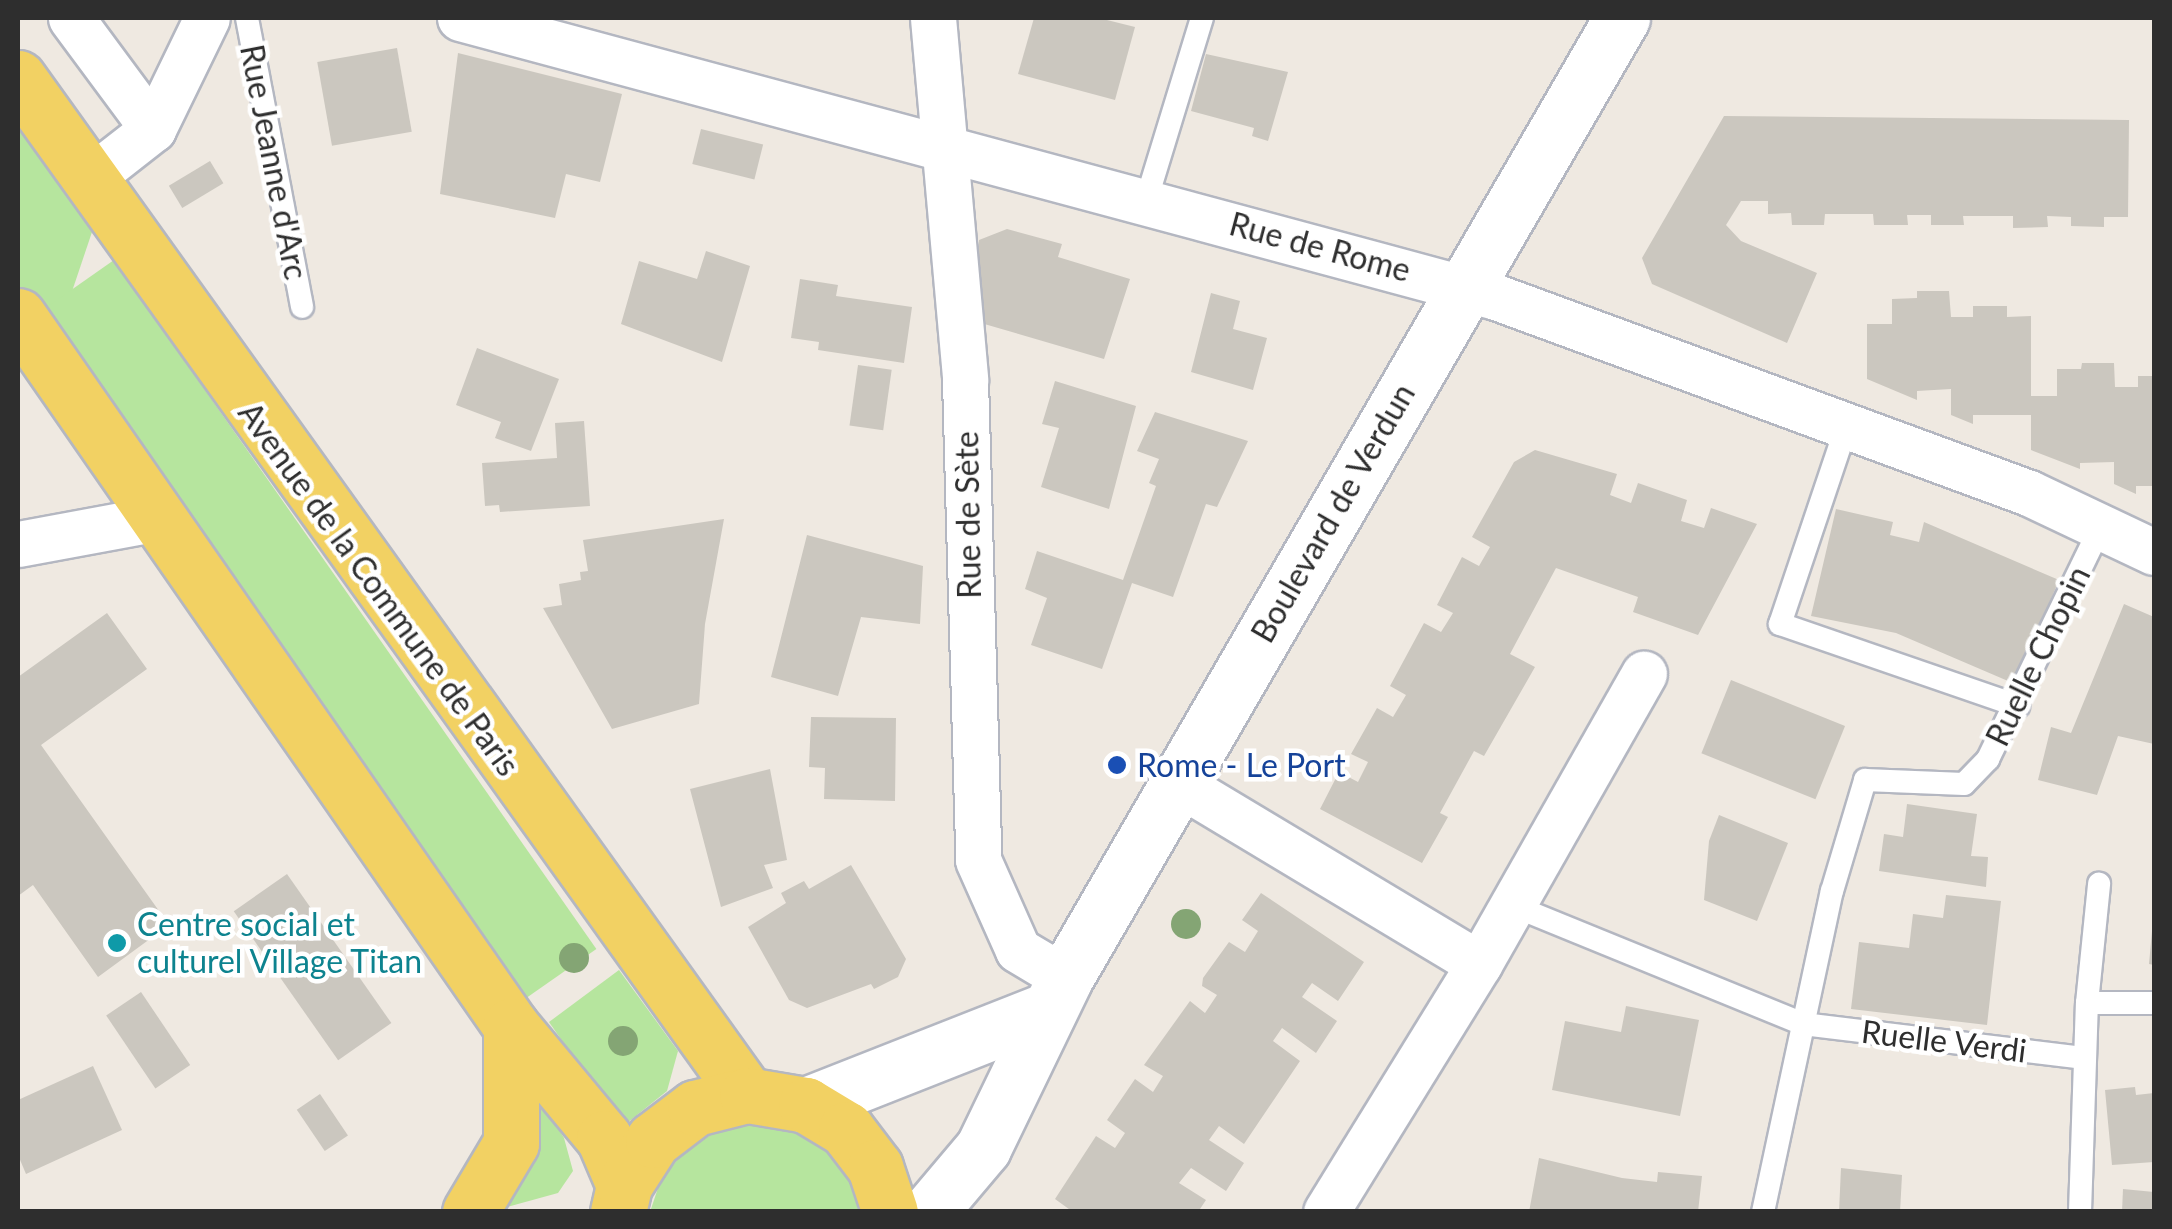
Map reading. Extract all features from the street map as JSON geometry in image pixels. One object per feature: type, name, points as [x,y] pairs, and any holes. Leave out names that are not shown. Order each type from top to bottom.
[{"type":"main road","name":"Boulevard de Verdun","points":[[929,1212],[984,1148],[1056,994],[1462,287],[1622,18]]},
{"type":"main road","name":"Avenue de la Commune de Paris","points":[[18,78],[747,1095]]},
{"type":"main road","points":[[18,316],[511,1026],[604,1138],[621,1198]]},
{"type":"main road","points":[[806,1105],[1056,994]]},
{"type":"main road","points":[[470,1212],[511,1143],[511,1026]]},
{"type":"main road","points":[[621,1198],[653,1140],[695,1108],[747,1095],[806,1105],[856,1142],[875,1167],[890,1212]]},
{"type":"street","points":[[72,18],[153,129]]},
{"type":"street","points":[[89,179],[153,129],[208,18]]},
{"type":"street","name":"Rue de Rome","points":[[460,18],[1462,287],[2028,493],[2099,530],[2154,552]]},
{"type":"street","name":"Rue de Sète","points":[[933,18],[948,146],[965,380],[978,860],[1018,950],[1056,994]]},
{"type":"street","points":[[18,544],[158,518]]},
{"type":"street","points":[[1326,1212],[1514,906],[1644,674]]},
{"type":"street","points":[[1178,783],[1478,964]]},
{"type":"lane","name":"Rue Jeanne d'Arc","points":[[247,18],[302,307]]},
{"type":"lane","points":[[1146,200],[1202,18]]},
{"type":"lane","points":[[1847,425],[1780,624],[2018,706]]},
{"type":"lane","name":"Ruelle Chopin","points":[[1803,1024],[1865,780],[1964,784],[1988,759],[2018,706],[2099,530]]},
{"type":"lane","points":[[2080,1212],[2086,1004],[2099,884]]},
{"type":"lane","name":"Ruelle Verdi","points":[[1514,906],[1803,1024],[2085,1058]]},
{"type":"lane","points":[[2086,1004],[2154,1002]]},
{"type":"lane","points":[[1763,1212],[1803,1024]]},
{"type":"green space","points":[[18,127],[92,232],[56,339],[18,284]]},
{"type":"green space","points":[[114,260],[596,949],[503,1014],[21,325]]},
{"type":"green space","points":[[619,970],[678,1051],[667,1091],[622,1127],[549,1022]]},
{"type":"green space","points":[[535,1090],[564,1138],[573,1171],[558,1193],[489,1212]]},
{"type":"green space","points":[[749,1124],[786,1127],[818,1143],[844,1167],[863,1212],[650,1212],[661,1179],[684,1152],[715,1132]]},
{"type":"building","points":[[1034,18],[1099,18],[1135,27],[1115,100],[1018,74]]},
{"type":"building","points":[[397,48],[412,132],[332,146],[317,62]]},
{"type":"building","points":[[458,53],[622,94],[600,182],[566,174],[555,218],[440,194]]},
{"type":"building","points":[[1206,54],[1288,72],[1268,141],[1252,136],[1254,128],[1191,111]]},
{"type":"building","points":[[1724,116],[2129,120],[2128,217],[2104,217],[2104,227],[2071,226],[2071,217],[2047,216],[2048,227],[2013,228],[2013,216],[1963,216],[1964,225],[1931,225],[1931,215],[1907,215],[1908,225],[1874,225],[1873,214],[1825,214],[1824,225],[1792,225],[1791,213],[1768,214],[1768,201],[1741,201],[1726,225],[1741,241],[1817,273],[1787,343],[1652,284],[1642,258]]},
{"type":"building","points":[[701,129],[763,144],[754,179],[692,164]]},
{"type":"building","points":[[210,161],[223,183],[182,208],[169,186]]},
{"type":"building","points":[[1007,229],[1062,244],[1058,257],[1130,279],[1104,359],[974,321],[979,240]]},
{"type":"building","points":[[706,251],[750,266],[722,362],[621,324],[639,261],[697,279]]},
{"type":"building","points":[[800,279],[838,285],[836,296],[912,307],[904,363],[818,350],[819,342],[791,338]]},
{"type":"building","points":[[1917,291],[1949,291],[1951,317],[1973,317],[1973,306],[2007,306],[2007,317],[2031,316],[2031,396],[2057,396],[2057,369],[2081,369],[2082,363],[2114,363],[2115,387],[2138,387],[2138,376],[2154,376],[2154,486],[2136,486],[2136,494],[2114,484],[2114,462],[2080,463],[2080,469],[2031,450],[2031,415],[1973,415],[1973,424],[1951,415],[1951,389],[1917,391],[1917,400],[1867,379],[1867,324],[1892,324],[1892,299],[1917,298]]},
{"type":"building","points":[[1211,293],[1240,301],[1233,329],[1267,338],[1253,390],[1191,372]]},
{"type":"building","points":[[477,348],[559,379],[531,451],[495,438],[501,422],[456,405]]},
{"type":"building","points":[[858,365],[892,370],[883,430],[850,425]]},
{"type":"building","points":[[1055,381],[1136,406],[1109,509],[1041,487],[1059,428],[1042,424]]},
{"type":"building","points":[[1155,412],[1248,441],[1217,507],[1206,504],[1173,597],[1132,583],[1102,669],[1031,645],[1047,598],[1025,589],[1037,551],[1123,580],[1156,486],[1149,483],[1159,459],[1137,451]]},
{"type":"building","points":[[584,421],[590,506],[500,512],[499,505],[485,506],[482,463],[557,458],[555,423]]},
{"type":"building","points":[[1535,450],[1617,474],[1610,495],[1631,503],[1638,483],[1687,500],[1681,521],[1704,528],[1711,508],[1757,524],[1698,635],[1633,612],[1638,597],[1556,568],[1510,654],[1535,667],[1484,756],[1474,751],[1440,813],[1448,817],[1422,863],[1320,809],[1339,772],[1358,782],[1368,762],[1351,754],[1377,708],[1393,717],[1406,695],[1390,686],[1424,623],[1441,632],[1453,613],[1437,605],[1462,557],[1479,566],[1490,547],[1472,537],[1514,462]]},
{"type":"building","points":[[1836,509],[1893,522],[1890,535],[1919,542],[1924,522],[2059,580],[2015,684],[1896,633],[1811,616]]},
{"type":"building","points":[[724,519],[705,624],[699,704],[612,729],[543,608],[562,605],[559,584],[581,580],[580,572],[588,571],[583,540]]},
{"type":"building","points":[[807,535],[923,566],[920,624],[861,617],[838,696],[771,677]]},
{"type":"building","points":[[2124,604],[2154,617],[2154,744],[2118,736],[2097,795],[2038,780],[2051,727],[2071,733]]},
{"type":"building","points":[[107,613],[147,669],[41,745],[169,925],[98,977],[33,885],[18,896],[18,677]]},
{"type":"building","points":[[1731,680],[1845,726],[1815,799],[1701,753]]},
{"type":"building","points":[[811,717],[896,718],[895,801],[824,799],[825,768],[809,767]]},
{"type":"building","points":[[770,769],[787,860],[764,865],[773,888],[721,907],[690,789]]},
{"type":"building","points":[[1907,804],[1977,814],[1971,856],[1988,857],[1986,887],[1879,871],[1884,834],[1903,837]]},
{"type":"building","points":[[1719,815],[1788,843],[1757,921],[1704,900],[1709,841]]},
{"type":"building","points":[[851,865],[906,959],[898,977],[874,989],[871,984],[807,1008],[789,1000],[748,927],[786,903],[781,893],[804,881],[809,889]]},
{"type":"building","points":[[287,874],[391,1023],[338,1060],[234,911]]},
{"type":"building","points":[[1261,893],[1364,962],[1338,1001],[1312,983],[1302,997],[1337,1021],[1316,1053],[1282,1028],[1273,1041],[1300,1061],[1244,1144],[1219,1126],[1209,1140],[1244,1163],[1226,1191],[1191,1168],[1179,1183],[1206,1200],[1198,1212],[1073,1212],[1055,1199],[1096,1136],[1115,1148],[1125,1133],[1107,1120],[1135,1079],[1153,1092],[1163,1076],[1144,1065],[1190,1001],[1205,1013],[1217,995],[1202,986],[1203,978],[1229,942],[1245,952],[1258,931],[1242,920]]},
{"type":"building","points":[[1946,895],[2001,901],[1987,1025],[1851,1009],[1859,942],[1909,948],[1913,914],[1943,918]]},
{"type":"building","points":[[2154,931],[2154,965],[2149,964]]},
{"type":"building","points":[[141,992],[190,1065],[155,1088],[106,1015]]},
{"type":"building","points":[[1626,1006],[1699,1020],[1680,1116],[1552,1090],[1565,1021],[1621,1032]]},
{"type":"building","points":[[93,1066],[122,1130],[26,1174],[18,1155],[18,1100]]},
{"type":"building","points":[[2135,1087],[2136,1095],[2154,1093],[2154,1162],[2112,1165],[2105,1090]]},
{"type":"building","points":[[320,1094],[348,1135],[325,1151],[297,1110]]},
{"type":"building","points":[[1539,1158],[1622,1178],[1657,1182],[1658,1172],[1702,1176],[1698,1212],[1529,1212]]},
{"type":"building","points":[[1841,1168],[1902,1175],[1900,1212],[1839,1212]]},
{"type":"building","points":[[2123,1189],[2154,1192],[2154,1212],[2122,1212]]},
{"type":"place","name":"Rome - Le Port","points":[[1117,765]]},
{"type":"place","name":"Centre social et culturel Village Titan","points":[[117,943]]}]
